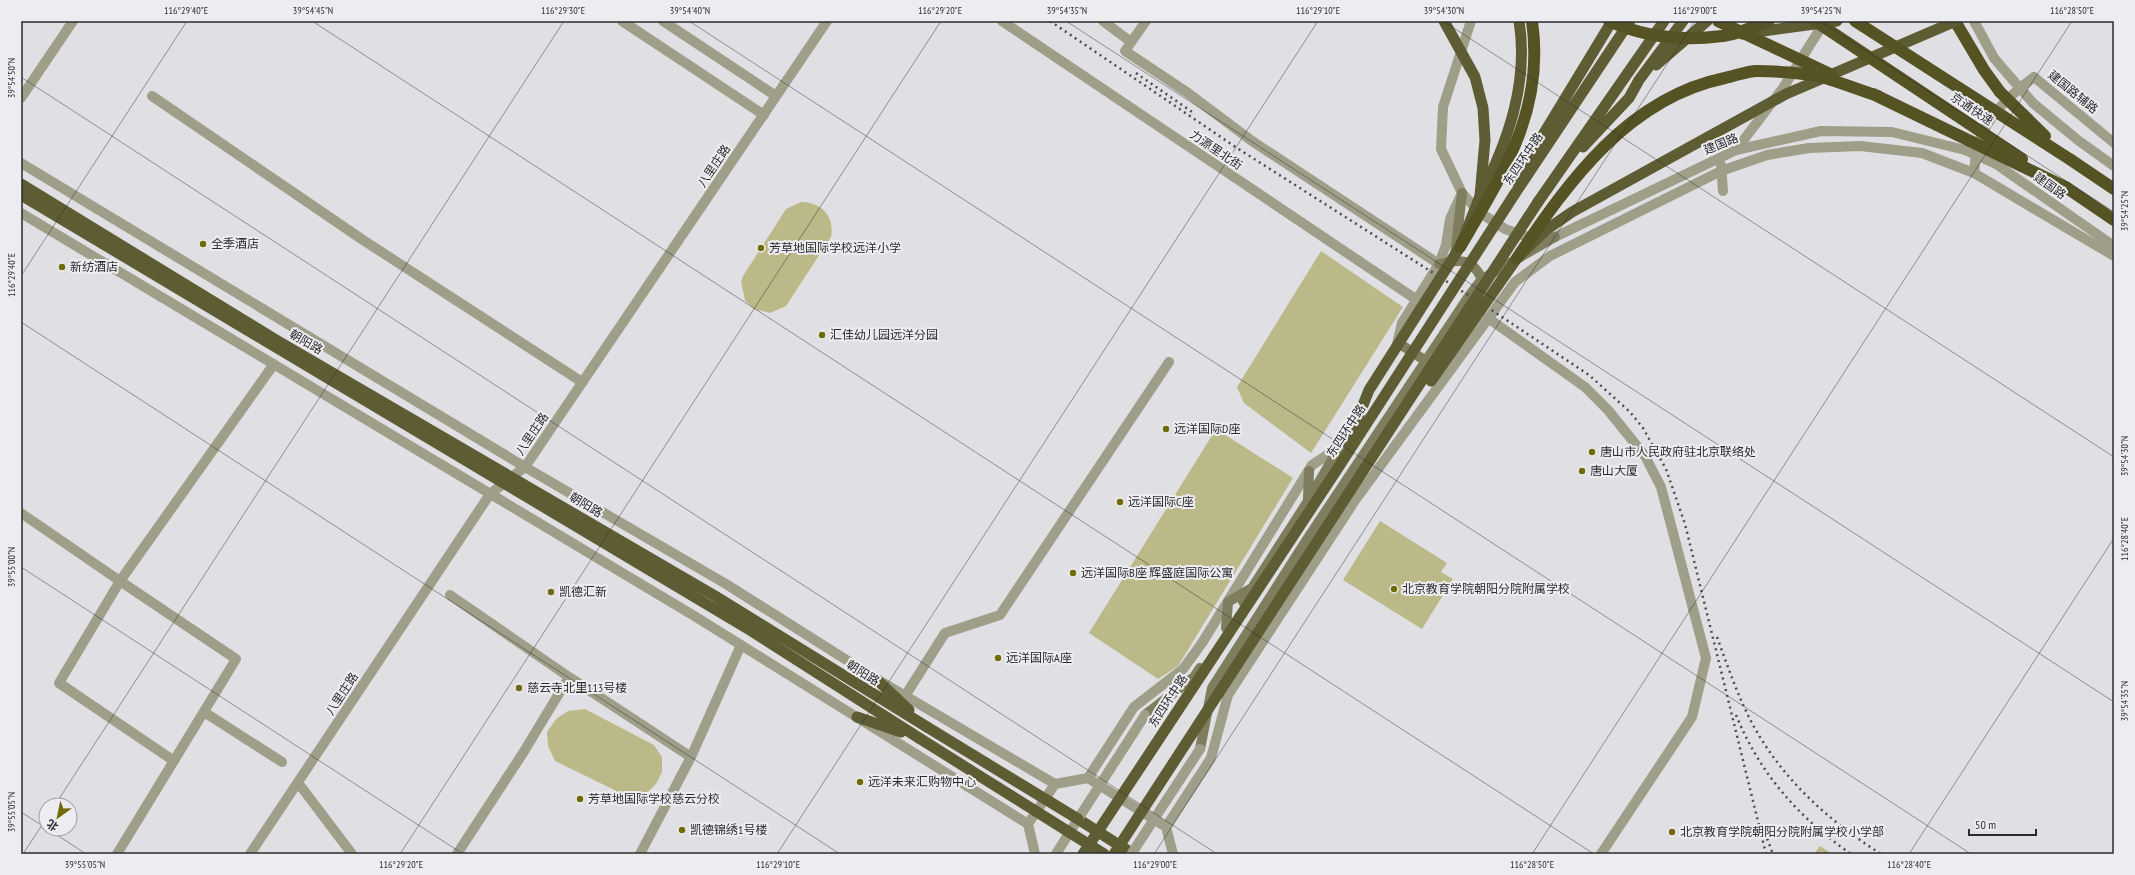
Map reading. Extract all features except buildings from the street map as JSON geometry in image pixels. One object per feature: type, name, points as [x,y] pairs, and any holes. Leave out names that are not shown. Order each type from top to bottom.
[{"type":"highway","points":[[1444,21],[1474,77],[1483,108],[1485,140],[1480,196]]},
{"type":"highway","points":[[1460,247],[1480,196],[1493,171],[1510,128],[1517,102],[1521,70],[1521,34],[1519,21]]},
{"type":"highway","points":[[1338,468],[1369,390],[1460,247],[1506,169],[1522,129],[1532,94],[1534,58],[1532,21]]},
{"type":"highway","points":[[1514,195],[1521,171],[1611,21],[1625,28],[1666,37],[1723,36],[1837,21]]},
{"type":"highway","name":"东四环中路","points":[[1083,854],[1338,468],[1514,195],[1630,21]]},
{"type":"highway","points":[[1114,854],[1359,480],[1538,202],[1664,21]]},
{"type":"highway","points":[[1555,177],[1629,98],[1639,80],[1682,21]]},
{"type":"highway","points":[[1639,80],[1707,21]]},
{"type":"highway","points":[[1718,21],[1878,96],[2067,188]]},
{"type":"highway","points":[[1723,36],[1769,21]]},
{"type":"highway","name":"京通快速","points":[[1815,21],[2114,220]]},
{"type":"highway","name":"京通快速","points":[[1855,21],[2114,189]]},
{"type":"highway","points":[[1517,258],[1546,230],[1572,212],[1786,94],[1956,21],[1984,70],[2000,92],[2070,160]]},
{"type":"highway","points":[[1359,480],[1517,258],[1557,199],[1597,153],[1630,122],[1669,97],[1710,81],[1756,71],[1820,77],[1878,96]]},
{"type":"highway","name":"朝阳路","points":[[21,184],[508,480],[750,630],[1104,854]]},
{"type":"highway","name":"朝阳路","points":[[21,196],[508,480],[715,596],[1078,819],[1132,854]]},
{"type":"highway","points":[[875,678],[927,727]]},
{"type":"highway","points":[[857,717],[919,738]]},
{"type":"main road","name":"东四环中路","points":[[1144,714],[1194,677],[1308,502],[1338,448],[1444,280],[1454,260],[1462,193]]},
{"type":"main road","points":[[1200,749],[1212,688],[1306,541],[1482,279],[1555,237]]},
{"type":"main road","points":[[1439,264],[1454,260],[1467,261],[1477,268],[1482,279]]},
{"type":"main road","points":[[1403,346],[1426,361]]},
{"type":"main road","points":[[1308,502],[1309,471]]},
{"type":"main road","points":[[1226,628],[1228,602],[1252,588]]},
{"type":"street","points":[[21,98],[73,21]]},
{"type":"street","points":[[622,21],[764,115]]},
{"type":"street","points":[[663,21],[776,96]]},
{"type":"street","name":"八里庄路","points":[[250,854],[490,494],[525,467],[827,21]]},
{"type":"street","name":"力源里北街","points":[[1002,21],[1417,300]]},
{"type":"street","points":[[1103,21],[1131,42]]},
{"type":"street","points":[[1146,21],[1125,51],[1188,92],[1252,141],[1439,264]]},
{"type":"street","name":"建国路","points":[[1471,21],[1443,107],[1441,150],[1462,193],[1479,212],[1505,229],[1525,236],[1555,237],[1736,150],[1821,131],[1892,132],[1965,150],[1996,164],[2114,246]]},
{"type":"street","points":[[1736,150],[1783,88],[1825,21]]},
{"type":"street","points":[[1974,21],[1994,58],[2033,103],[2078,141],[2114,166]]},
{"type":"street","name":"建国路辅路","points":[[1974,173],[1977,148],[1989,121],[2011,95],[2034,77],[2114,143]]},
{"type":"street","points":[[152,96],[363,240],[582,382]]},
{"type":"street","points":[[1166,827],[1211,758],[1228,695],[1356,499],[1515,282],[1550,256],[1721,171],[1767,155],[1809,148],[1860,146],[1922,153],[1974,173],[2114,256]]},
{"type":"street","points":[[1721,157],[1723,191]]},
{"type":"street","name":"朝阳路","points":[[21,163],[525,467],[726,584],[875,678],[1055,784]]},
{"type":"street","name":"东四环中路","points":[[1392,363],[1402,323],[1439,264],[1446,245],[1450,219],[1462,193]]},
{"type":"street","points":[[21,213],[741,645],[1028,824],[1035,854]]},
{"type":"street","points":[[1488,318],[1585,387],[1608,410],[1631,437],[1644,456],[1661,487],[1706,658],[1692,716],[1601,854]]},
{"type":"street","points":[[905,696],[945,632],[1000,615],[1168,362]]},
{"type":"street","points":[[174,761],[59,683],[120,581],[274,364]]},
{"type":"street","name":"东四环中路","points":[[1088,778],[1134,707],[1183,670],[1228,602],[1312,464],[1338,448]]},
{"type":"street","points":[[21,514],[236,659],[117,854]]},
{"type":"street","points":[[450,595],[569,677],[691,757]]},
{"type":"street","points":[[640,854],[691,757],[741,645]]},
{"type":"street","points":[[457,854],[523,753],[569,677]]},
{"type":"street","points":[[204,712],[282,762]]},
{"type":"street","name":"东四环中路","points":[[1069,832],[1144,714]]},
{"type":"street","points":[[1132,854],[1200,749]]},
{"type":"street","points":[[1028,824],[1055,784],[1088,778],[1166,827],[1173,854]]},
{"type":"street","points":[[298,784],[352,854]]},
{"type":"street","points":[[1056,854],[1069,832]]},
{"type":"shaded area","points":[[801,202],[815,205],[825,212],[831,223],[831,237],[786,306],[770,313],[754,309],[745,300],[741,282],[743,276],[786,209]]},
{"type":"shaded area","points":[[1321,251],[1403,307],[1311,453],[1244,403],[1237,387]]},
{"type":"shaded area","points":[[1216,429],[1293,478],[1178,666],[1158,679],[1089,633]]},
{"type":"shaded area","points":[[1380,521],[1447,563],[1441,572],[1453,579],[1422,629],[1343,580]]},
{"type":"shaded area","points":[[585,709],[654,745],[662,757],[662,772],[656,784],[646,794],[633,799],[555,761],[548,746],[547,732],[556,719],[568,711]]},
{"type":"shaded area","points":[[1820,846],[1832,854],[1814,854]]},
{"type":"railway","points":[[1050,21],[1237,148],[1493,311],[1589,375],[1630,412],[1643,428],[1666,469],[1685,524],[1766,854]]},
{"type":"railway","points":[[1136,73],[1195,114]]},
{"type":"railway","points":[[1717,637],[1734,682],[1753,725],[1778,764],[1809,798],[1843,828],[1881,854]]},
{"type":"railway","points":[[1736,715],[1757,757],[1783,793],[1814,825],[1851,854]]},
{"type":"railway","points":[[1765,833],[1773,854]]},
{"type":"place","name":"全季酒店","points":[[203,244]]},
{"type":"place","name":"芳草地国际学校远洋小学","points":[[761,248]]},
{"type":"place","name":"新纺酒店","points":[[62,267]]},
{"type":"place","name":"汇佳幼儿园远洋分园","points":[[822,335]]},
{"type":"place","name":"远洋国际D座","points":[[1166,429]]},
{"type":"place","name":"唐山市人民政府驻北京联络处","points":[[1592,452]]},
{"type":"place","name":"唐山大厦","points":[[1582,471]]},
{"type":"place","name":"远洋国际C座","points":[[1120,502]]},
{"type":"place","name":"远洋国际B座 辉盛庭国际公寓","points":[[1073,573]]},
{"type":"place","name":"北京教育学院朝阳分院附属学校","points":[[1394,589]]},
{"type":"place","name":"凯德汇新","points":[[551,592]]},
{"type":"place","name":"远洋国际A座","points":[[998,658]]},
{"type":"place","name":"慈云寺北里113号楼","points":[[519,688]]},
{"type":"place","name":"远洋未来汇购物中心","points":[[860,782]]},
{"type":"place","name":"芳草地国际学校慈云分校","points":[[580,799]]},
{"type":"place","name":"凯德锦绣1号楼","points":[[682,830]]},
{"type":"place","name":"北京教育学院朝阳分院附属学校小学部","points":[[1672,832]]}]
